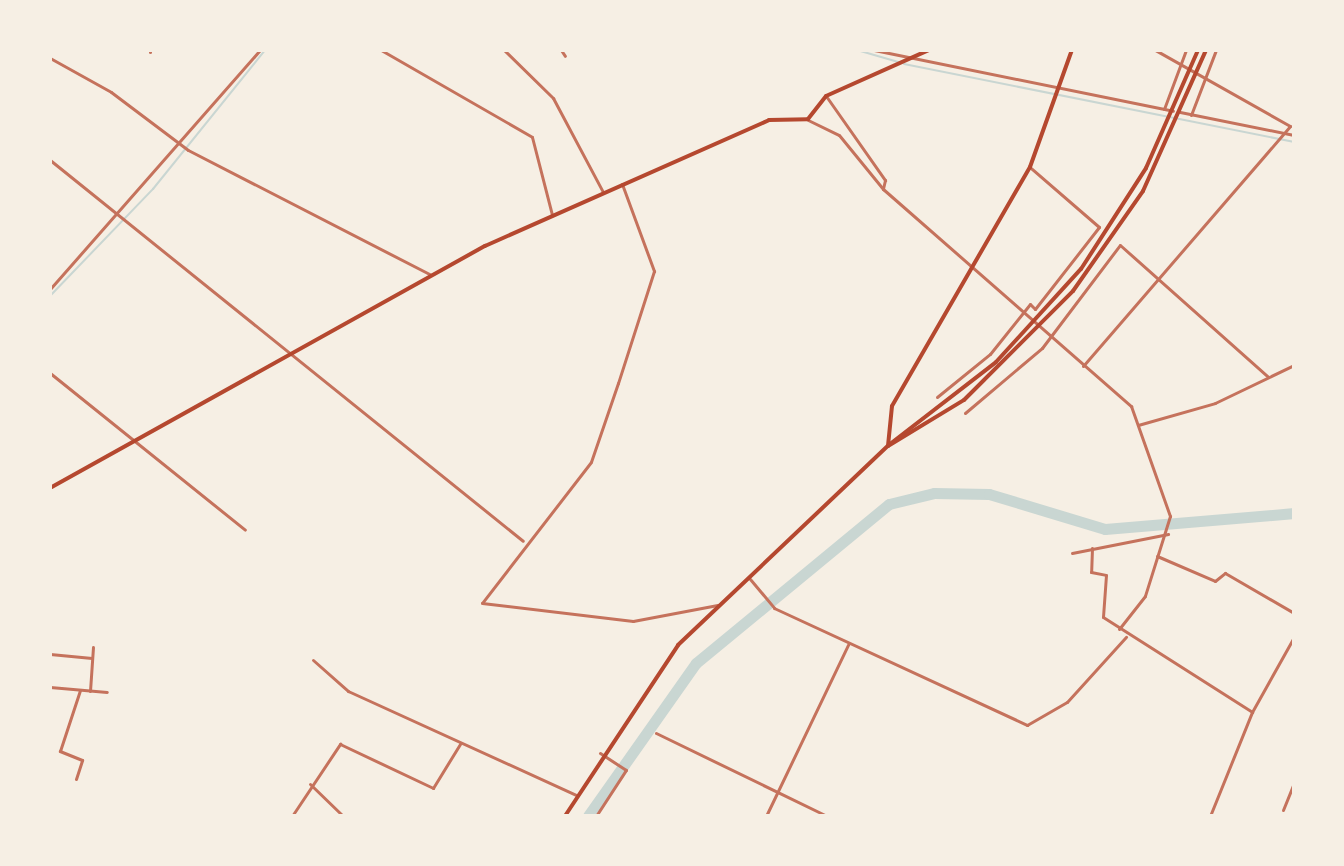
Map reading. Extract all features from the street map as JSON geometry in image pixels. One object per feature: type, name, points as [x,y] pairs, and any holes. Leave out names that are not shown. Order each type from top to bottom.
[{"type":"main road","points":[[50,488],[431,275],[552,215],[769,120],[808,119],[826,96],[929,50]]},
{"type":"main road","points":[[888,446],[892,406],[1030,167],[1060,91],[1072,50]]},
{"type":"main road","points":[[565,816],[600,753],[668,656],[888,446],[1033,324],[1100,243],[1172,118],[1198,50]]},
{"type":"main road","points":[[888,446],[964,400],[1039,330],[1107,247],[1179,120],[1206,50]]},
{"type":"street","points":[[50,289],[185,148],[260,50]]},
{"type":"street","points":[[381,50],[532,137],[552,215]]},
{"type":"street","points":[[504,50],[553,98],[603,192]]},
{"type":"street","points":[[561,50],[565,56]]},
{"type":"street","points":[[874,50],[1060,91],[1294,135]]},
{"type":"street","points":[[1083,366],[1288,134],[1290,126],[1155,50]]},
{"type":"street","points":[[1164,109],[1186,50]]},
{"type":"street","points":[[1191,115],[1216,50]]},
{"type":"street","points":[[50,58],[111,92],[185,148],[431,275]]},
{"type":"street","points":[[826,96],[885,180],[883,189]]},
{"type":"street","points":[[808,119],[839,135],[883,189],[1039,330],[1131,406],[1170,516],[1168,534],[1157,556],[1145,596],[1119,629]]},
{"type":"street","points":[[50,160],[523,541]]},
{"type":"street","points":[[937,397],[990,354],[1021,314],[1047,295],[1099,227],[1030,167]]},
{"type":"street","points":[[622,184],[654,271],[591,462],[523,541],[482,603],[633,621],[719,605]]},
{"type":"street","points":[[965,413],[1050,339],[1120,245],[1268,377]]},
{"type":"street","points":[[1138,425],[1215,403],[1294,365]]},
{"type":"street","points":[[50,373],[245,530]]},
{"type":"street","points":[[1072,553],[1168,534]]},
{"type":"street","points":[[1092,548],[1091,572],[1106,575],[1100,612],[1126,637],[1252,712]]},
{"type":"street","points":[[1157,556],[1215,581],[1225,573],[1294,613]]},
{"type":"street","points":[[749,577],[774,608],[848,645],[1035,724],[1067,702],[1126,637]]},
{"type":"street","points":[[1210,816],[1252,712],[1294,637]]},
{"type":"street","points":[[766,816],[848,645]]},
{"type":"street","points":[[90,691],[93,647]]},
{"type":"street","points":[[50,654],[92,658]]},
{"type":"street","points":[[313,660],[348,691],[576,795]]},
{"type":"street","points":[[50,687],[107,692]]},
{"type":"street","points":[[76,779],[82,760],[60,751],[80,690]]},
{"type":"street","points":[[656,733],[827,816]]},
{"type":"street","points":[[292,816],[310,784],[340,744],[433,788],[460,744]]},
{"type":"street","points":[[596,816],[626,770],[600,753]]},
{"type":"street","points":[[1283,810],[1294,783]]},
{"type":"street","points":[[310,784],[343,816]]},
{"type":"waterway","points":[[50,296],[153,189],[265,50]]},
{"type":"waterway","points":[[857,50],[898,62]]},
{"type":"waterway","points":[[904,64],[1294,142]]},
{"type":"waterway","points":[[588,816],[696,663],[889,504],[934,493],[989,494],[1105,529],[1294,513]]}]
